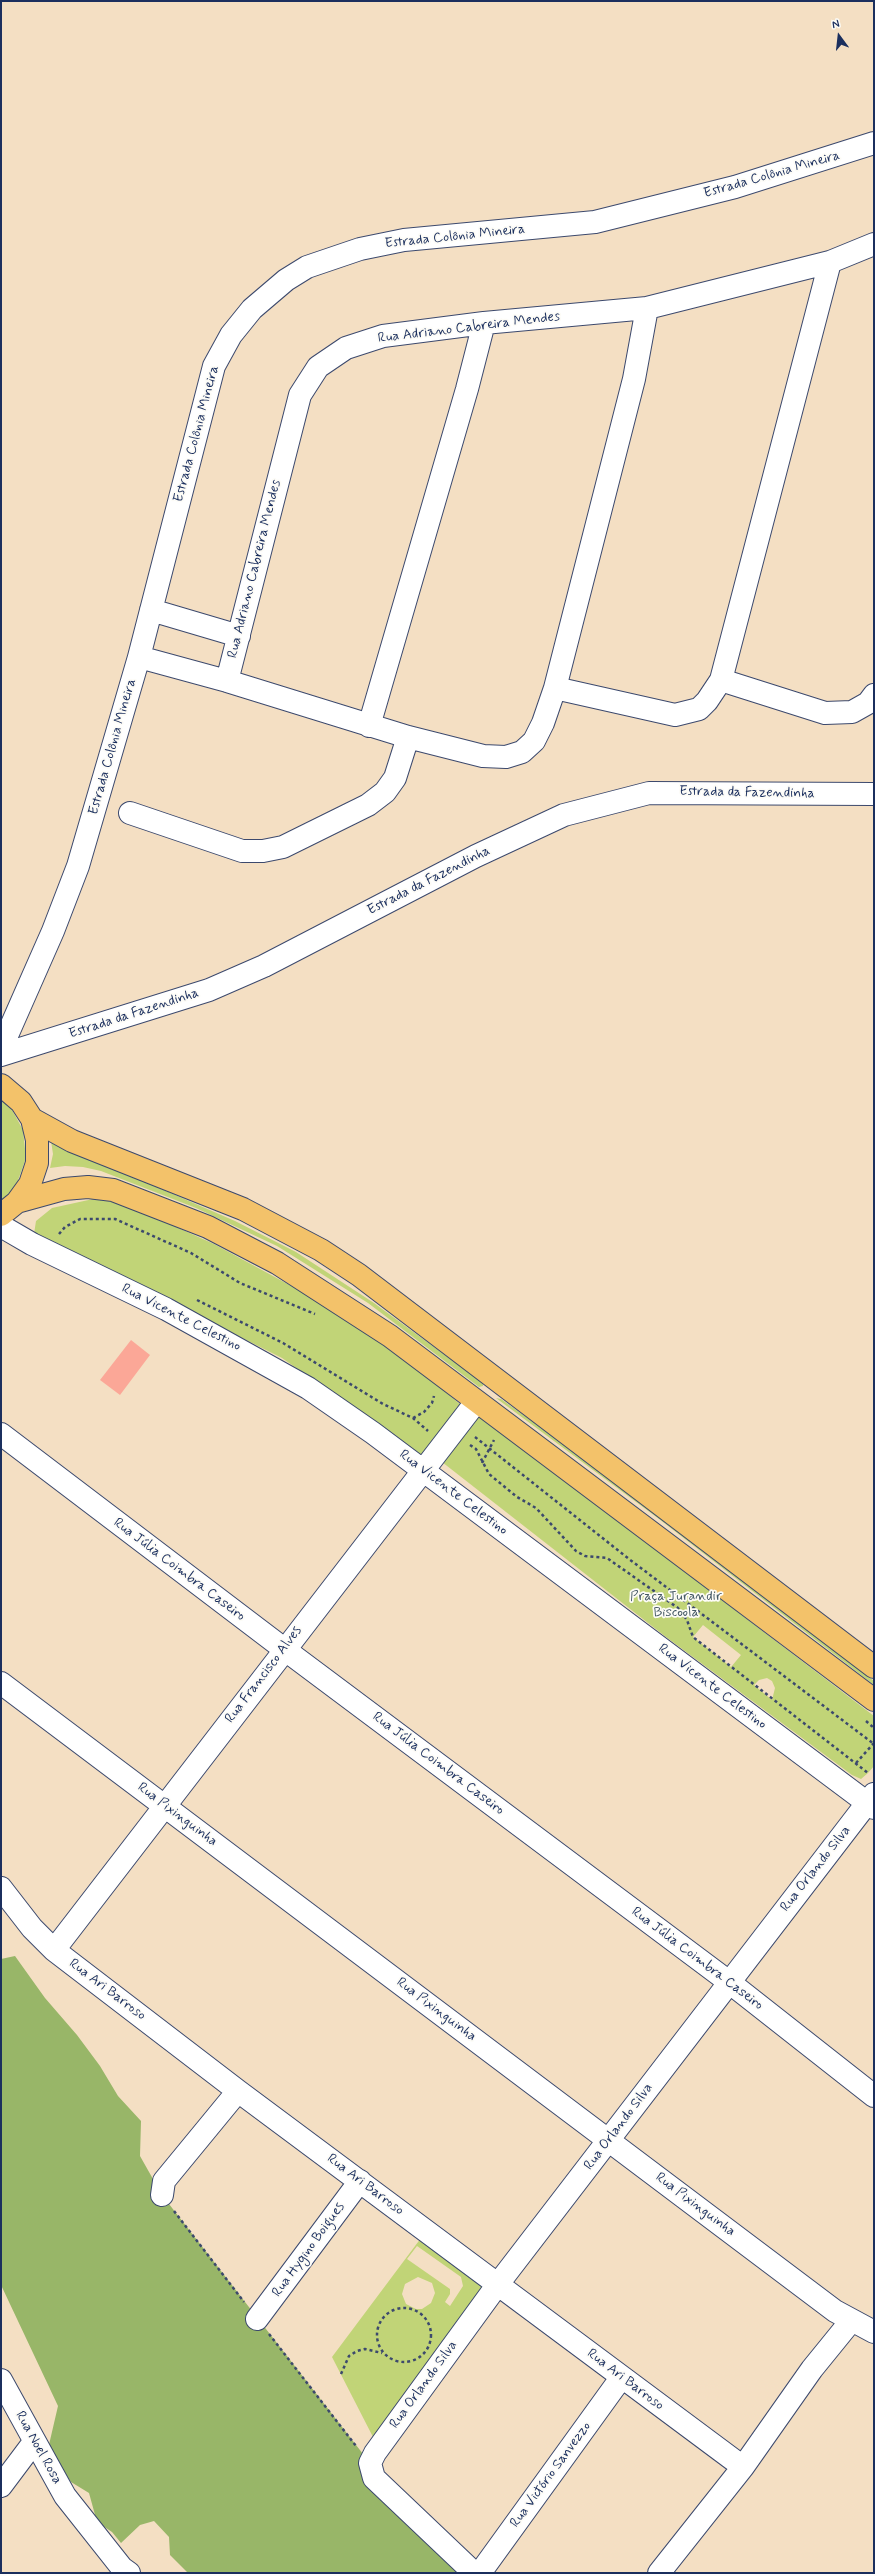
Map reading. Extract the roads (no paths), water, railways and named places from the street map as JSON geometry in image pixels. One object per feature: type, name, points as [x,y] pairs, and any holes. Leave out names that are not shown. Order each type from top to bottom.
[{"type":"main road","points":[[1,1085],[21,1102],[32,1119],[37,1140],[37,1163],[30,1184],[9,1209]]},
{"type":"main road","points":[[32,1119],[72,1141],[243,1209],[307,1243],[353,1271],[874,1667]]},
{"type":"main road","points":[[9,1209],[64,1189],[88,1187],[113,1190],[208,1227],[277,1263],[354,1312],[874,1700]]},
{"type":"street","name":"Estrada Colônia Mineira","points":[[1,1049],[53,931],[78,866],[139,657],[214,366],[231,335],[252,309],[286,280],[308,267],[360,249],[404,240],[595,222],[735,187],[874,143]]},
{"type":"street","name":"Rua Adriano Cabreira Mendes","points":[[226,681],[239,636],[300,395],[318,367],[346,348],[383,336],[484,323],[647,308],[830,262],[874,244]]},
{"type":"street","points":[[555,688],[675,715],[689,714],[699,709],[707,701],[721,680],[830,262]]},
{"type":"street","points":[[139,657],[226,681],[408,738],[483,756],[506,757],[522,752],[534,741],[544,723],[555,688],[634,379],[647,308]]},
{"type":"street","points":[[369,726],[467,389],[484,323]]},
{"type":"street","points":[[151,610],[239,636]]},
{"type":"street","points":[[721,680],[825,713],[852,712],[868,703],[874,695]]},
{"type":"street","points":[[130,813],[242,851],[263,851],[283,847],[368,805],[385,792],[395,778],[408,738]]},
{"type":"street","name":"Estrada da Fazendinha","points":[[1,1055],[208,990],[264,966],[476,856],[564,815],[649,793],[874,794]]},
{"type":"street","name":"Rua Vicente Celestino","points":[[1,1226],[32,1244],[166,1309],[252,1355],[308,1388],[422,1470],[872,1802]]},
{"type":"street","name":"Rua Francisco Alves","points":[[54,1950],[422,1470],[476,1402]]},
{"type":"street","name":"Rua Júlia Coimbra Caseiro","points":[[1,1434],[284,1650],[729,1982],[874,2096]]},
{"type":"street","name":"Rua Pixinguinha","points":[[1,1683],[835,2311],[851,2321],[874,2332]]},
{"type":"street","name":"Rua Orlando Silva","points":[[474,2573],[374,2478],[370,2463],[498,2284],[729,1982],[872,1802]]},
{"type":"street","name":"Rua Ari Barroso","points":[[1,1888],[32,1928],[54,1950],[238,2091],[498,2284],[621,2378],[743,2467]]},
{"type":"street","points":[[162,2195],[164,2181],[238,2091]]},
{"type":"street","name":"Rua Hygino Boigues","points":[[258,2319],[360,2181]]},
{"type":"street","points":[[659,2573],[743,2467],[812,2369],[851,2321]]},
{"type":"street","name":"Rua Victório Sanvezzo","points":[[480,2573],[621,2378]]},
{"type":"street","name":"Rua Noel Rosa","points":[[1,2380],[65,2496],[123,2571]]},
{"type":"street","points":[[1,2486],[34,2442]]},
{"type":"park label","name":"Praça Jurandir Biscoola","points":[[676,1606]]}]
